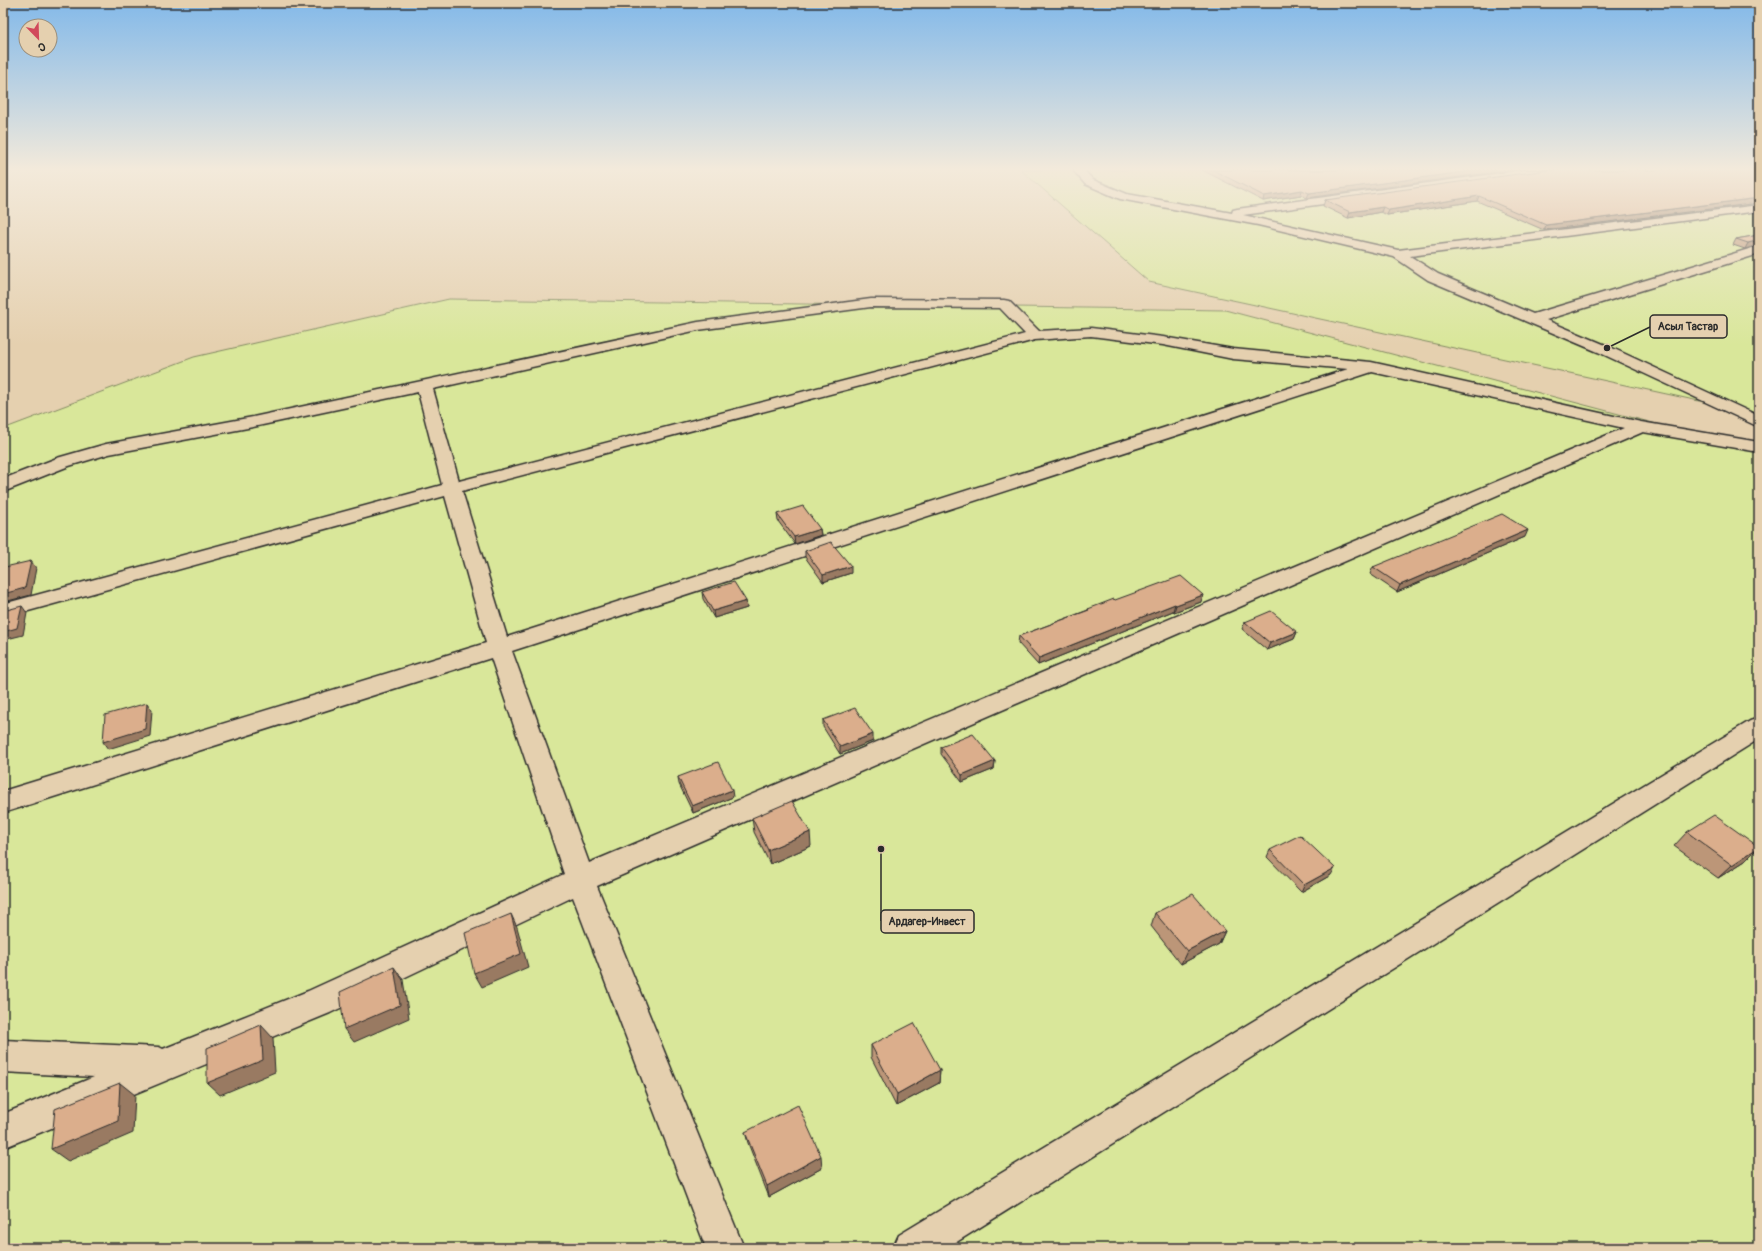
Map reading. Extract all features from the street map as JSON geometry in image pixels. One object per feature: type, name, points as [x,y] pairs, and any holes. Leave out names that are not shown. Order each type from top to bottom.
[{"type":"street","points":[[1289,228],[1398,254],[1433,277],[1603,349],[1759,423],[1742,446]]},
{"type":"street","points":[[1398,254],[1599,228]]},
{"type":"street","points":[[1533,319],[1759,250]]},
{"type":"street","points":[[3,486],[63,462],[106,449],[253,422],[698,326],[871,303],[1004,304],[1035,336]]},
{"type":"street","points":[[3,611],[452,488],[1035,336],[1090,332],[1163,341],[1233,354],[1371,367],[1641,426],[1742,446],[1759,447]]},
{"type":"street","points":[[3,802],[499,647],[1371,367]]},
{"type":"street","points":[[424,386],[452,488],[499,647],[580,880],[725,1248]]},
{"type":"street","points":[[3,1131],[319,1002],[580,880],[1641,426]]},
{"type":"street","points":[[912,1248],[1759,727]]},
{"type":"street","points":[[3,1056],[165,1064]]},
{"type":"green space","points":[[1088,228],[1759,228],[1759,414],[1149,282]]},
{"type":"green space","points":[[449,299],[1225,310],[1759,451],[1759,1248],[3,1248],[3,429],[194,357]]},
{"type":"building","points":[[1759,235],[1759,240],[1748,243],[1736,239]]},
{"type":"building","points":[[803,506],[820,529],[794,537],[777,514]]},
{"type":"building","points":[[1502,514],[1528,530],[1400,585],[1373,567]]},
{"type":"building","points":[[831,542],[851,566],[823,575],[805,551]]},
{"type":"building","points":[[31,561],[25,588],[3,594],[3,576],[5,567]]},
{"type":"building","points":[[1181,576],[1203,595],[1176,605],[1175,604],[1039,658],[1019,636],[1114,599],[1115,600]]},
{"type":"building","points":[[734,582],[746,601],[713,611],[702,592]]},
{"type":"building","points":[[22,606],[17,628],[3,632],[3,611]]},
{"type":"building","points":[[1271,611],[1297,632],[1270,643],[1245,622]]},
{"type":"building","points":[[147,703],[145,729],[103,742],[105,715]]},
{"type":"building","points":[[855,708],[873,734],[840,747],[823,720]]},
{"type":"building","points":[[973,734],[995,761],[962,775],[941,747]]},
{"type":"building","points":[[718,762],[732,790],[692,806],[678,777]]},
{"type":"building","points":[[792,801],[810,832],[768,850],[752,818]]},
{"type":"building","points":[[1714,815],[1759,847],[1732,865],[1687,832]]},
{"type":"building","points":[[1300,835],[1335,868],[1304,885],[1270,850]]},
{"type":"building","points":[[1193,894],[1225,931],[1187,951],[1155,913]]},
{"type":"building","points":[[511,914],[521,954],[474,973],[465,933]]},
{"type":"building","points":[[394,967],[400,1005],[344,1029],[340,992]]},
{"type":"building","points":[[914,1023],[940,1070],[897,1094],[871,1045]]},
{"type":"building","points":[[261,1025],[263,1060],[207,1083],[207,1048]]},
{"type":"building","points":[[120,1083],[118,1121],[51,1149],[55,1109]]},
{"type":"building","points":[[798,1105],[821,1156],[767,1186],[745,1132]]},
{"type":"place","name":"Асыл Тастар","points":[[1607,348]]},
{"type":"place","name":"Ардагер-Инвест","points":[[881,849]]}]
